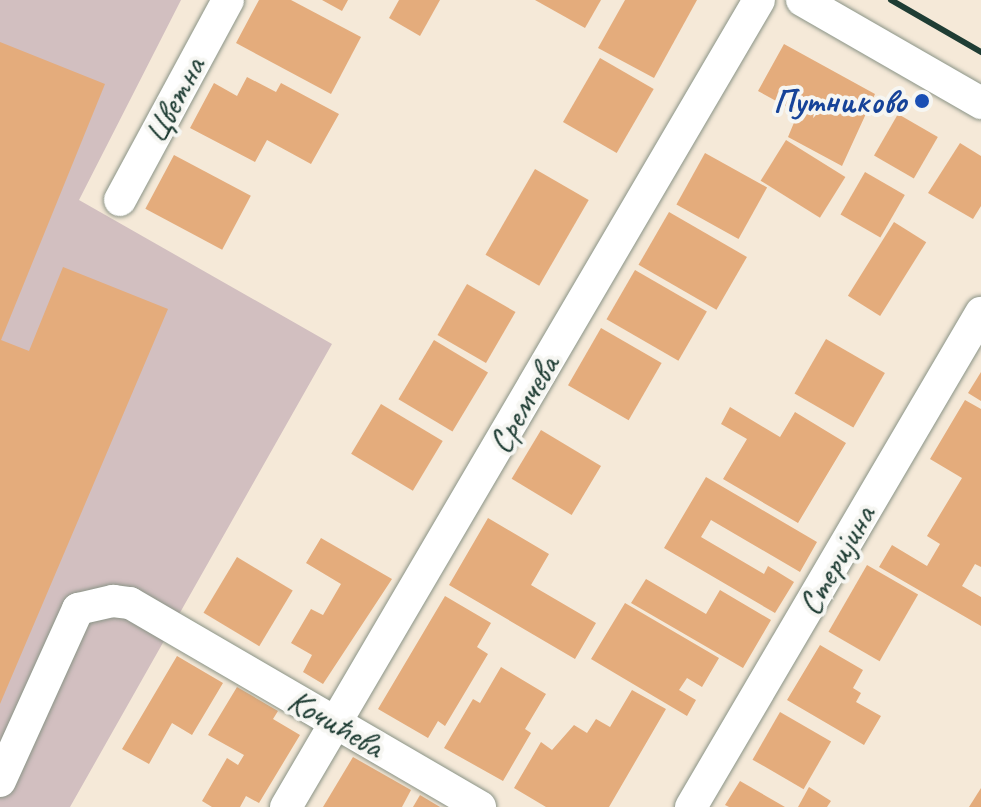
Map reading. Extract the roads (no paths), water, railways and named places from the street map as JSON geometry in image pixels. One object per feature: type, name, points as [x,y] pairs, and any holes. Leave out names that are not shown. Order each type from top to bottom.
[{"type":"street","name":"Цветна","points":[[120,200],[228,0]]},
{"type":"street","name":"Сремчева","points":[[286,807],[759,0]]},
{"type":"street","points":[[802,0],[981,103]]},
{"type":"street","name":"Стеријина","points":[[691,807],[981,313]]},
{"type":"street","name":"Кочићева","points":[[0,781],[78,609],[98,602],[130,603],[480,807]]},
{"type":"railway","points":[[891,0],[981,52]]},
{"type":"place","name":"Путниково","points":[[922,101]]}]
